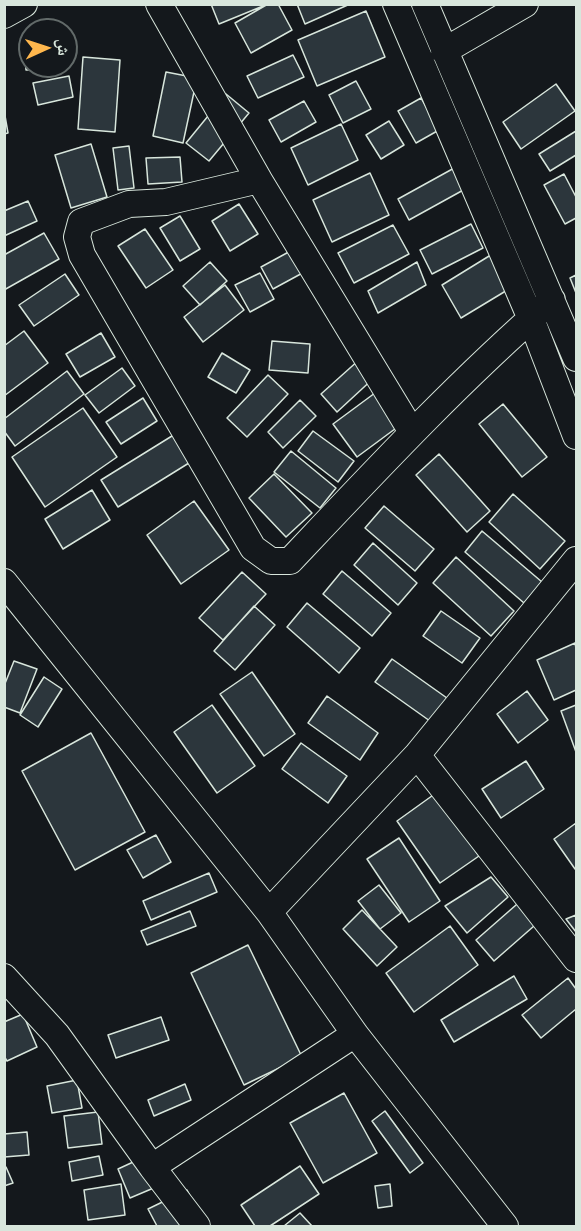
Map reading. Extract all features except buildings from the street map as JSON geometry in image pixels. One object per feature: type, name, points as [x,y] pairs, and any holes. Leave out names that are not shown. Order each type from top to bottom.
[{"type":"street","points":[[4,15],[24,4]]},
{"type":"street","points":[[159,4],[259,180],[412,432]]},
{"type":"street","points":[[396,4],[531,319],[576,436]]},
{"type":"street","points":[[425,4],[576,358]]},
{"type":"street","points":[[444,51],[525,4]]},
{"type":"street","points":[[259,180],[166,202],[129,204],[81,222],[77,237],[82,255],[253,548],[271,561],[290,561],[412,432],[552,300]]},
{"type":"street","points":[[269,912],[417,755],[576,560]]},
{"type":"street","points":[[4,582],[269,912],[355,1034],[505,1227]]},
{"type":"street","points":[[417,755],[576,959]]},
{"type":"street","points":[[4,976],[57,1035],[197,1227]]},
{"type":"street","points":[[152,1167],[355,1034]]}]
